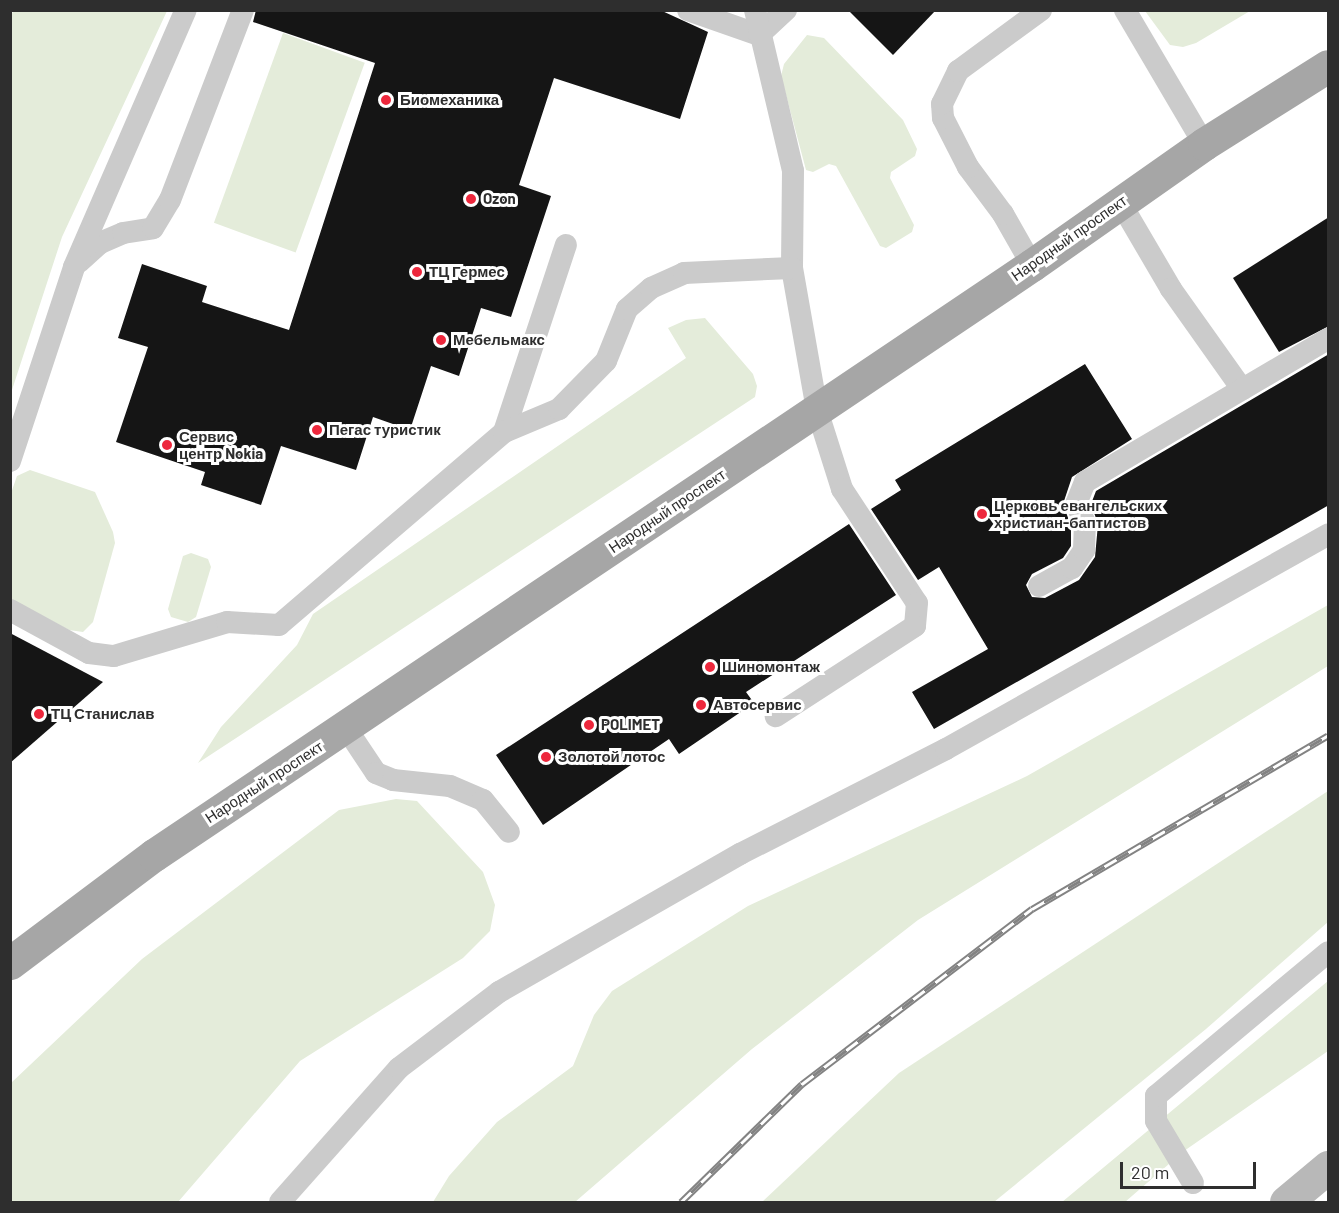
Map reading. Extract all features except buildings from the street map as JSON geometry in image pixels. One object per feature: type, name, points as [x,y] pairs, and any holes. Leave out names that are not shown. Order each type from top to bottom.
[{"type":"main road","name":"Народный проспект","points":[[10,963],[154,855],[1032,265],[1204,144],[1329,66]]},
{"type":"main road","points":[[1286,1203],[1329,1167]]},
{"type":"lane","points":[[10,461],[74,267],[186,10]]},
{"type":"lane","points":[[74,267],[100,243],[123,233],[153,228],[170,200],[243,10]]},
{"type":"lane","points":[[688,10],[759,35]]},
{"type":"lane","points":[[755,10],[759,35],[793,171],[792,268],[817,410],[842,489],[917,603],[915,626],[776,716]]},
{"type":"lane","points":[[759,35],[786,10]]},
{"type":"lane","points":[[1032,265],[1003,214],[968,167],[943,118],[942,104],[957,71],[1041,10]]},
{"type":"lane","points":[[1125,10],[1204,144]]},
{"type":"lane","points":[[1119,202],[1171,289],[1242,389]]},
{"type":"lane","points":[[504,432],[566,245]]},
{"type":"lane","points":[[10,610],[89,652],[114,656],[227,622],[279,625],[504,432],[559,409],[575,395],[606,361],[627,309],[663,280],[684,273],[792,268]]},
{"type":"lane","points":[[1039,586],[1072,568],[1084,550],[1085,523],[1076,504],[1085,482],[1329,339]]},
{"type":"lane","points":[[280,1203],[399,1068],[499,992],[740,854],[956,744],[1329,535]]},
{"type":"lane","points":[[346,728],[376,774],[393,780],[450,786],[483,800],[509,832]]},
{"type":"lane","points":[[1193,1183],[1156,1121],[1156,1096],[1329,952]]},
{"type":"green space","points":[[14,10],[167,11],[62,237],[11,393],[10,17]]},
{"type":"green space","points":[[1145,11],[1250,11],[1196,43],[1183,47],[1170,45]]},
{"type":"green space","points":[[283,33],[365,63],[296,253],[214,223]]},
{"type":"green space","points":[[807,35],[824,38],[903,120],[917,149],[915,156],[891,172],[890,178],[914,225],[912,232],[886,248],[880,246],[836,166],[829,164],[813,172],[806,170],[781,76],[784,64]]},
{"type":"green space","points":[[705,318],[753,374],[757,386],[755,397],[198,763],[221,727],[297,645],[313,614],[686,358],[668,328],[686,320]]},
{"type":"green space","points":[[30,470],[95,492],[113,532],[115,543],[93,622],[83,632],[69,630],[11,599],[10,496],[17,476]]},
{"type":"green space","points":[[191,553],[208,559],[211,567],[196,617],[188,622],[171,617],[168,609],[183,556]]},
{"type":"green space","points":[[1328,605],[1328,666],[918,920],[752,1049],[575,1202],[433,1202],[449,1176],[497,1122],[573,1066],[594,1015],[612,991],[748,906],[1027,776]]},
{"type":"green space","points":[[1328,791],[1328,922],[1206,1029],[994,1202],[762,1202],[899,1073]]},
{"type":"green space","points":[[396,799],[417,801],[483,872],[495,905],[490,931],[463,958],[300,1061],[178,1202],[11,1202],[11,1083],[142,959],[339,810]]},
{"type":"green space","points":[[1328,981],[1328,1051],[1184,1151],[1125,1202],[1062,1202]]},
{"type":"railway","points":[[681,1202],[802,1084],[1032,909],[1328,735]]},
{"type":"place","name":"Биомеханика","points":[[386,100]]},
{"type":"place","name":"Ozon","points":[[471,199]]},
{"type":"place","name":"ТЦ Гермес","points":[[417,272]]},
{"type":"place","name":"Мебельмакс","points":[[441,340]]},
{"type":"place","name":"Пегас туристик","points":[[317,430]]},
{"type":"place","name":"Сервис центр Nokia","points":[[167,445]]},
{"type":"place","name":"Церковь евангельских христиан-баптистов","points":[[982,514]]},
{"type":"place","name":"Шиномонтаж","points":[[710,667]]},
{"type":"place","name":"Автосервис","points":[[701,705]]},
{"type":"place","name":"ТЦ Станислав","points":[[39,714]]},
{"type":"place","name":"POLIMET","points":[[589,725]]},
{"type":"place","name":"Золотой лотос","points":[[546,757]]}]
